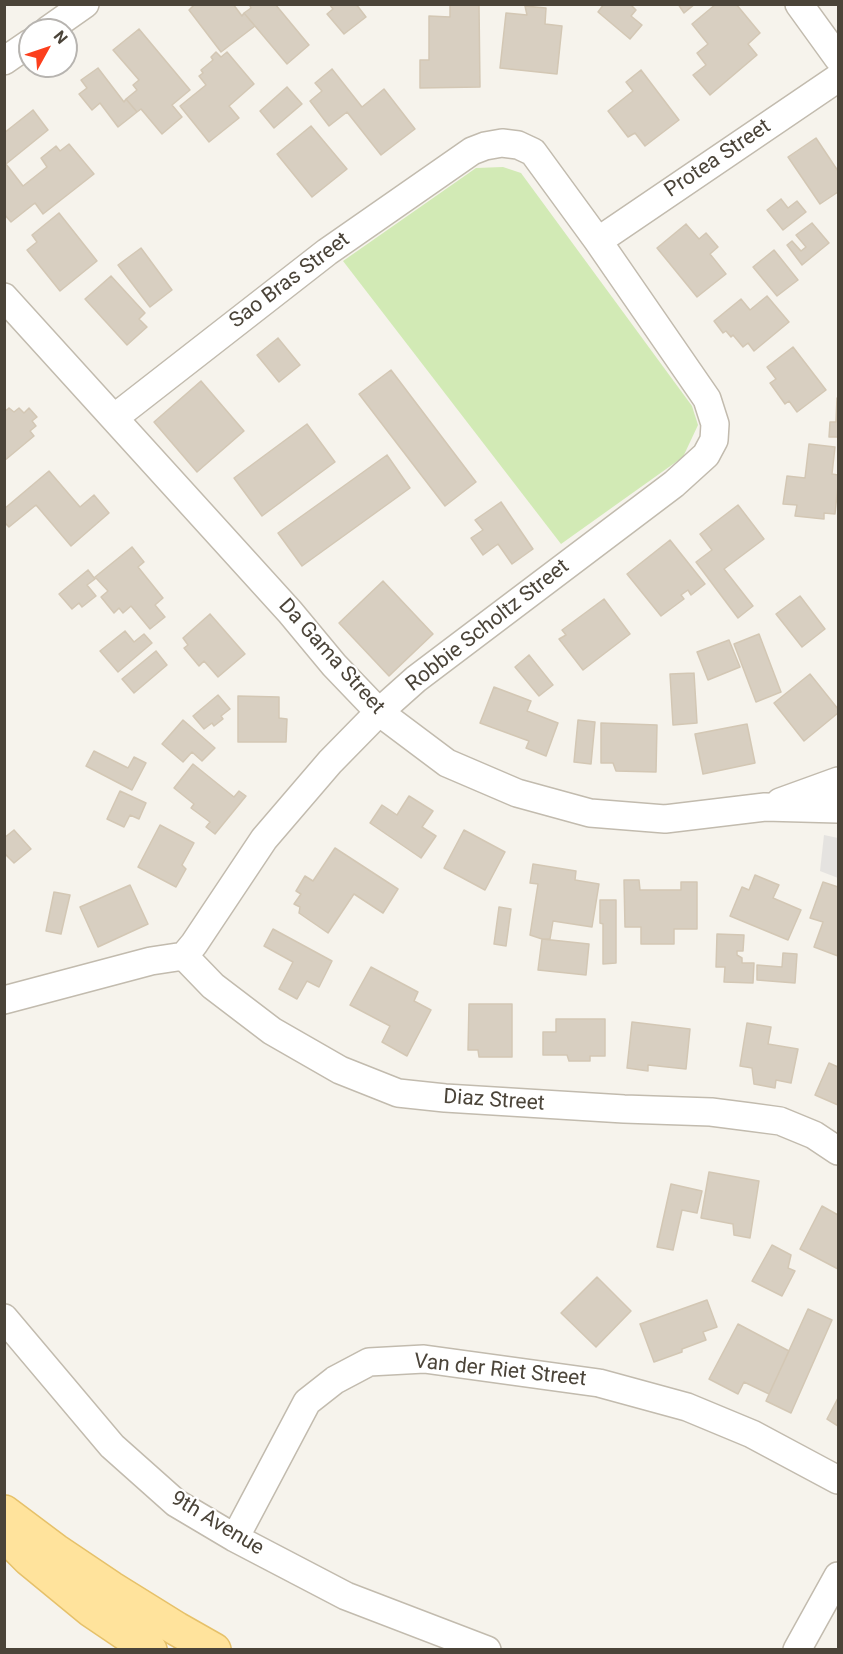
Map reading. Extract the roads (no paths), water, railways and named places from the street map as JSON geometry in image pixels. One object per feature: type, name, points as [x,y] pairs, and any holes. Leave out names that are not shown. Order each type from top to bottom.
[{"type":"main road","points":[[4,1512],[111,1588],[214,1650]]},
{"type":"main road","points":[[4,1534],[29,1559],[91,1610],[150,1650]]},
{"type":"main road","points":[[4,1556],[83,1622],[123,1650]]},
{"type":"street","points":[[65,18],[85,4]]},
{"type":"street","points":[[799,4],[838,58]]},
{"type":"street","points":[[4,61],[18,51]]},
{"type":"street","name":"Protea Street","points":[[598,241],[838,78]]},
{"type":"street","name":"Sao Bras Street","points":[[114,418],[327,252],[472,151],[485,146],[502,143],[518,145],[533,152],[598,241]]},
{"type":"street","name":"Robbie Scholtz Street","points":[[184,956],[264,839],[330,762],[379,712],[416,679],[674,484],[706,455],[714,440],[715,424],[707,399],[598,241]]},
{"type":"street","name":"Da Gama Street","points":[[4,297],[290,612],[334,665],[379,712],[447,763],[517,794],[590,813],[665,819],[765,807],[838,809]]},
{"type":"street","points":[[765,807],[838,781]]},
{"type":"street","points":[[4,1000],[151,961],[184,956]]},
{"type":"street","name":"Diaz Street","points":[[184,956],[213,986],[272,1031],[340,1070],[398,1093],[445,1098],[731,1114],[780,1121],[814,1135],[838,1151]]},
{"type":"street","name":"9th Avenue","points":[[4,1318],[112,1446],[176,1503],[235,1539],[346,1596],[486,1650]]},
{"type":"street","name":"Van der Riet Street","points":[[235,1539],[307,1402],[335,1380],[369,1362],[424,1359],[599,1383],[687,1407],[720,1420],[752,1434],[838,1480]]},
{"type":"street","points":[[797,1650],[838,1576]]}]
